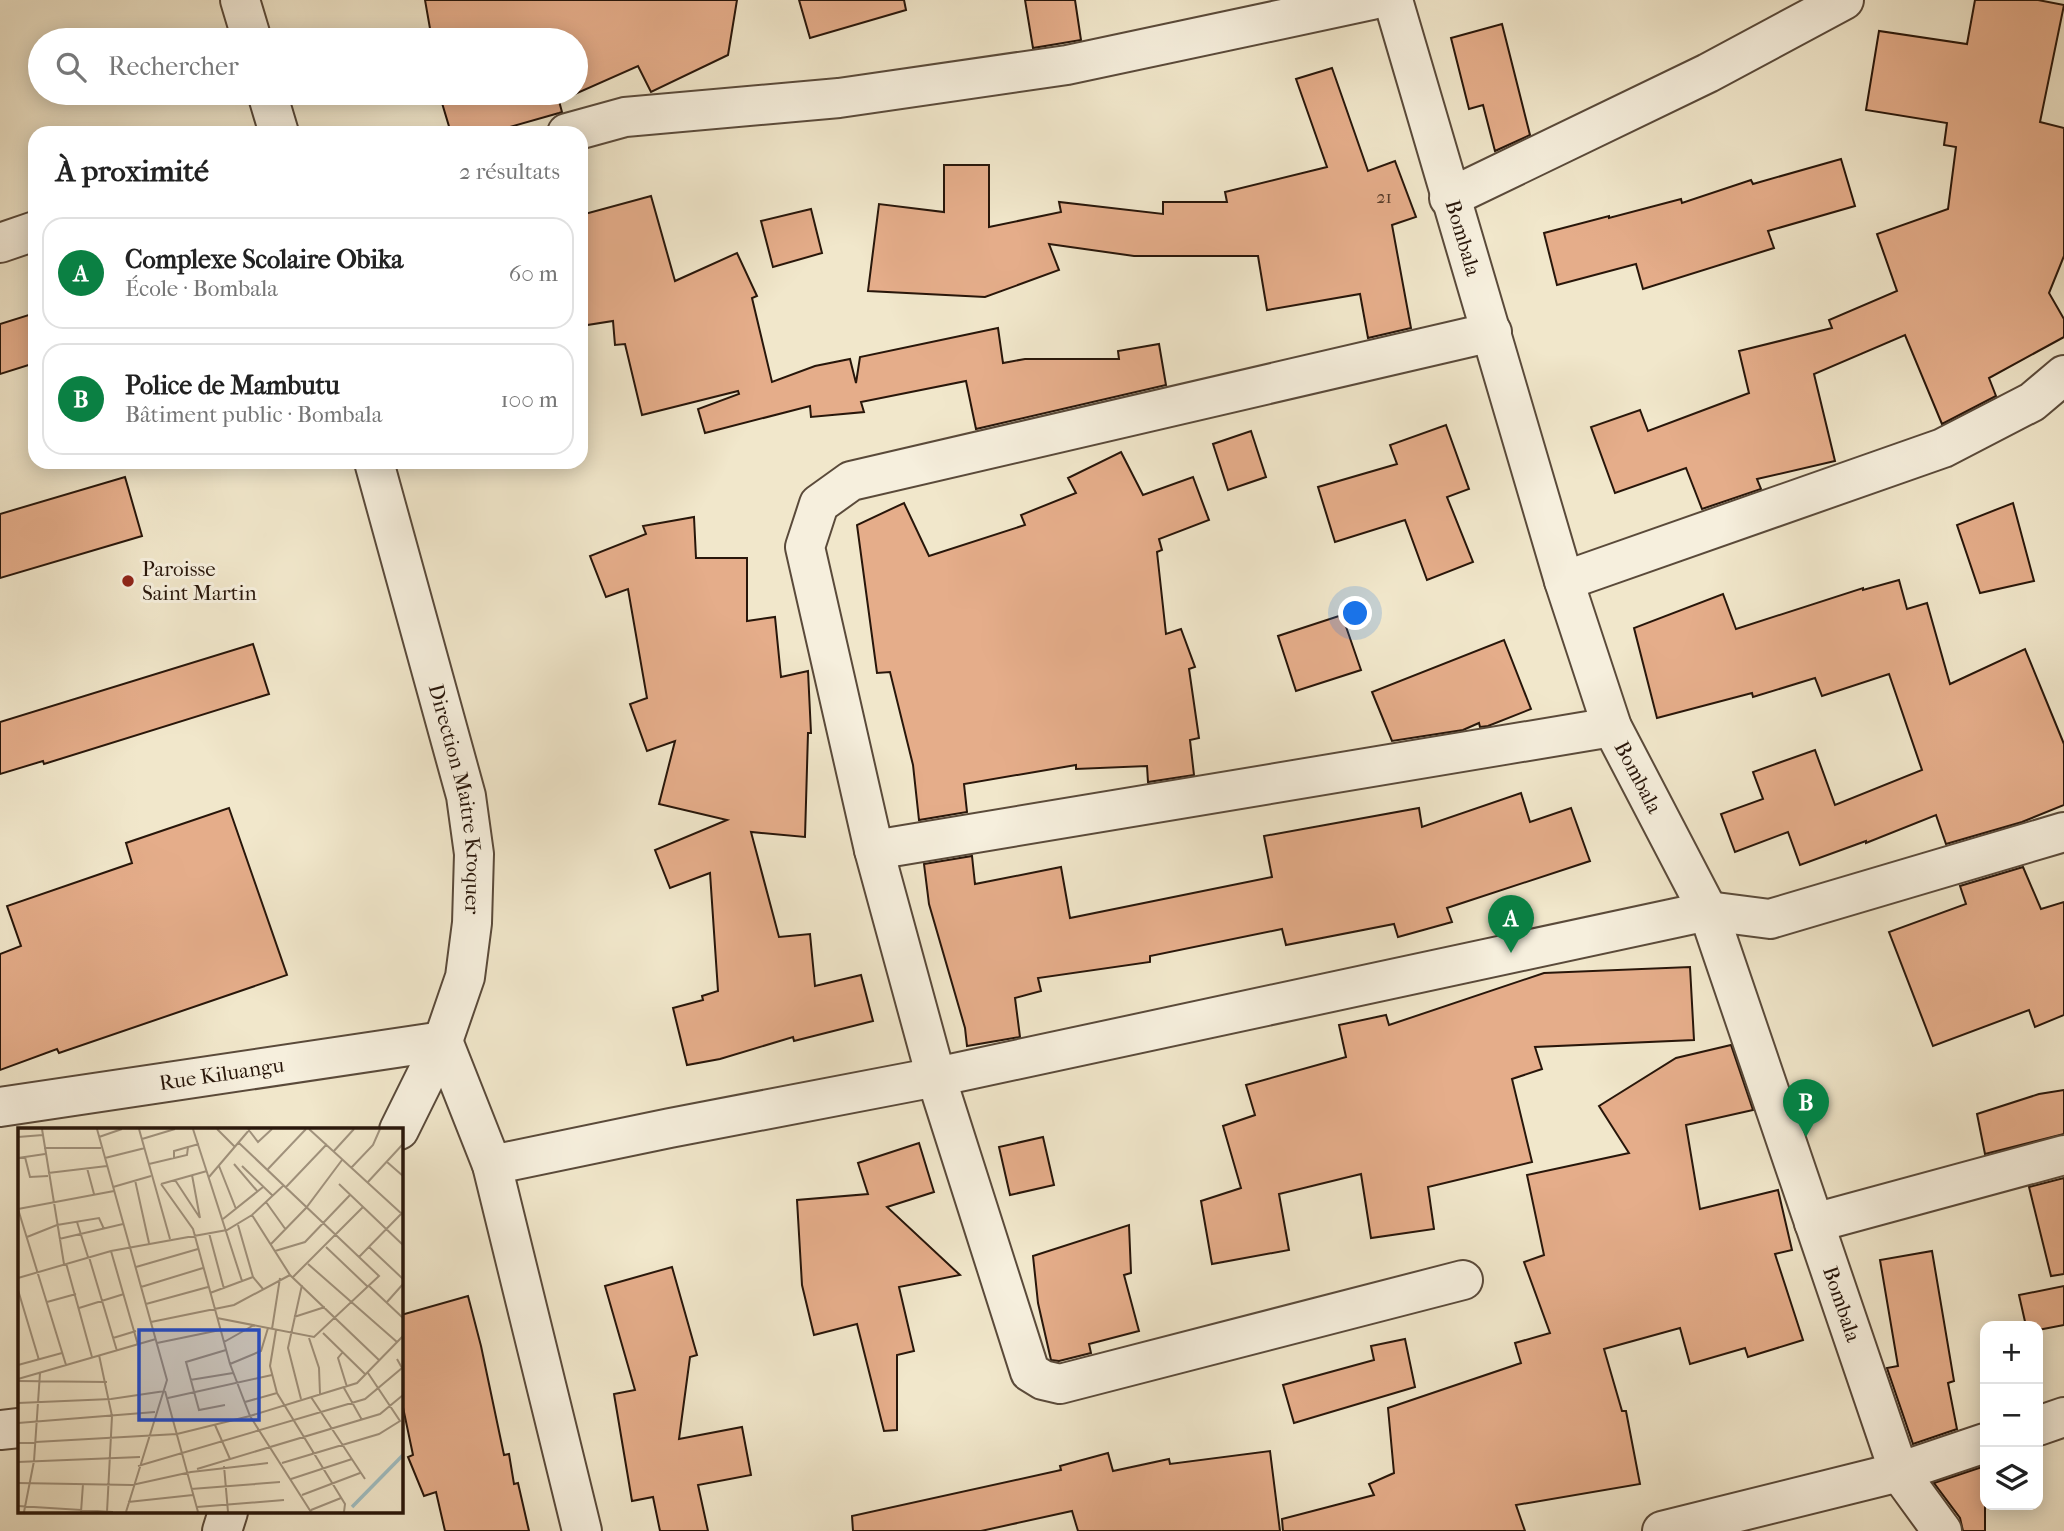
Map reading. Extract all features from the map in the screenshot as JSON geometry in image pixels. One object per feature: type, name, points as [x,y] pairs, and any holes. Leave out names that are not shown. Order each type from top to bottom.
[{"type":"street","points":[[240,0],[248,28]]},
{"type":"street","points":[[588,127],[625,117],[839,98],[1067,65],[1372,0]]},
{"type":"street","name":"Bombala","points":[[1393,0],[1449,198],[1492,332],[1564,581],[1612,727],[1708,911],[1899,1472],[1942,1531]]},
{"type":"street","points":[[1449,198],[1708,73],[1844,0]]},
{"type":"street","points":[[271,105],[277,126]]},
{"type":"street","points":[[0,243],[28,233]]},
{"type":"street","points":[[1463,1280],[1059,1384],[1043,1380],[1030,1372],[936,1077],[874,849],[806,547],[820,503],[851,481],[1492,332]]},
{"type":"street","points":[[1564,581],[1943,448],[2032,402],[2064,375]]},
{"type":"street","name":"Direction Maitre Kroquer","points":[[376,469],[466,796],[474,854],[472,923],[465,977],[443,1041],[400,1128]]},
{"type":"street","points":[[874,849],[1612,727]]},
{"type":"street","points":[[492,1165],[936,1077],[1708,911],[1770,919],[2064,832]]},
{"type":"street","points":[[443,1041],[492,1165],[582,1531]]},
{"type":"street","name":"Rue Kiluangu","points":[[0,1107],[443,1041]]},
{"type":"street","points":[[1814,1223],[2064,1155]]},
{"type":"street","points":[[2043,1424],[2064,1417]]},
{"type":"street","points":[[0,1430],[18,1428]]},
{"type":"street","points":[[1662,1531],[1899,1472],[1980,1445]]},
{"type":"street","points":[[222,1531],[227,1514]]},
{"type":"building","points":[[425,0],[737,0],[728,55],[651,92],[638,66],[588,88],[588,28],[430,28]]},
{"type":"building","points":[[799,0],[904,0],[906,10],[810,38]]},
{"type":"building","points":[[1025,0],[1075,0],[1081,40],[1033,48]]},
{"type":"building","points":[[1975,0],[2038,0],[2064,5],[2040,122],[2064,128],[2064,256],[2049,293],[2064,319],[2064,337],[1989,378],[1996,396],[1942,424],[1905,335],[1814,374],[1835,461],[1757,479],[1761,489],[1702,509],[1686,468],[1615,493],[1591,427],[1640,410],[1648,431],[1749,393],[1739,351],[1832,328],[1829,320],[1897,291],[1877,234],[1948,209],[1956,147],[1944,145],[1947,123],[1866,110],[1879,31],[1967,44]]},
{"type":"building","points":[[1502,24],[1530,135],[1495,151],[1483,105],[1469,109],[1451,38]]},
{"type":"building","points":[[1332,68],[1368,171],[1395,161],[1416,217],[1392,225],[1411,328],[1368,338],[1360,294],[1267,310],[1258,256],[1134,256],[1049,244],[1059,270],[985,297],[868,291],[879,204],[944,212],[944,165],[989,165],[989,227],[1061,212],[1059,202],[1163,214],[1163,202],[1227,202],[1225,192],[1327,167],[1296,79]]},
{"type":"building","points":[[443,105],[560,105],[562,112],[513,126],[449,126]]},
{"type":"building","points":[[1841,159],[1855,206],[1768,231],[1774,248],[1643,289],[1636,264],[1557,285],[1544,233],[1681,199],[1682,203],[1751,180],[1753,184]]},
{"type":"building","points":[[651,196],[675,281],[737,253],[757,296],[752,298],[772,382],[815,366],[850,359],[856,383],[860,357],[998,328],[1003,363],[1025,359],[1119,359],[1118,351],[1159,344],[1166,385],[976,429],[966,381],[861,402],[864,412],[811,417],[810,406],[705,433],[698,409],[739,394],[738,391],[642,415],[625,344],[615,345],[613,321],[588,325],[588,213]]},
{"type":"building","points":[[811,209],[822,253],[773,267],[761,221]]},
{"type":"building","points":[[28,315],[28,365],[0,374],[0,324]]},
{"type":"building","points":[[1446,425],[1469,489],[1447,497],[1473,562],[1427,580],[1405,520],[1335,542],[1318,487],[1397,464],[1390,445]]},
{"type":"building","points":[[1251,431],[1266,477],[1228,490],[1213,444]]},
{"type":"building","points":[[1121,452],[1143,495],[1193,477],[1209,520],[1159,539],[1162,550],[1157,552],[1166,634],[1181,629],[1195,667],[1189,669],[1199,738],[1190,740],[1194,775],[1148,782],[1147,766],[1076,769],[1076,765],[964,784],[967,812],[919,820],[913,765],[890,672],[877,673],[857,525],[904,503],[929,556],[1025,525],[1021,515],[1076,493],[1068,478]]},
{"type":"building","points":[[125,477],[142,536],[0,578],[0,514]]},
{"type":"building","points":[[2013,503],[2034,581],[1980,593],[1957,525]]},
{"type":"building","points":[[694,517],[696,558],[747,558],[747,621],[775,617],[781,677],[808,671],[811,733],[808,733],[805,837],[751,832],[779,937],[810,934],[815,986],[861,975],[873,1021],[794,1041],[793,1037],[720,1059],[687,1065],[673,1008],[703,1000],[702,996],[718,991],[710,873],[670,888],[655,850],[727,820],[659,804],[675,741],[647,751],[630,704],[647,698],[628,589],[606,597],[590,556],[646,534],[643,526]]},
{"type":"building","points":[[1899,580],[1907,609],[1927,603],[1950,684],[2025,649],[2064,744],[2064,805],[2022,822],[1946,844],[1936,815],[1866,843],[1800,865],[1788,832],[1735,852],[1721,814],[1763,799],[1753,772],[1815,750],[1835,805],[1922,770],[1889,674],[1822,696],[1815,678],[1753,697],[1752,693],[1657,718],[1634,628],[1723,594],[1736,629],[1863,588]]},
{"type":"building","points":[[1342,615],[1361,670],[1296,691],[1278,636]]},
{"type":"building","points":[[1504,640],[1531,709],[1488,726],[1480,727],[1479,723],[1463,730],[1392,741],[1372,692]]},
{"type":"building","points":[[253,644],[269,694],[44,764],[43,761],[0,774],[0,722]]},
{"type":"building","points":[[1521,793],[1530,822],[1571,808],[1590,861],[1447,908],[1452,922],[1398,937],[1394,924],[1286,945],[1282,929],[1150,956],[1150,962],[1038,978],[1041,991],[1015,998],[1020,1037],[967,1046],[965,1028],[929,904],[924,864],[972,856],[975,884],[1061,867],[1070,918],[1272,877],[1264,836],[1419,808],[1422,827]]},
{"type":"building","points":[[229,808],[287,975],[59,1053],[57,1049],[0,1070],[0,954],[21,946],[7,906],[132,863],[126,843]]},
{"type":"building","points":[[2023,867],[2041,909],[2064,902],[2064,1015],[2035,1027],[2029,1010],[1933,1046],[1889,932],[1966,904],[1960,886]]},
{"type":"building","points":[[1690,967],[1694,1040],[1535,1047],[1542,1069],[1512,1079],[1532,1162],[1428,1187],[1434,1229],[1371,1238],[1361,1174],[1279,1194],[1289,1250],[1212,1264],[1201,1201],[1241,1188],[1223,1126],[1255,1115],[1246,1085],[1346,1057],[1339,1025],[1386,1015],[1389,1025],[1544,973]]},
{"type":"building","points":[[1731,1045],[1753,1110],[1686,1125],[1700,1209],[1778,1190],[1792,1250],[1775,1254],[1803,1340],[1748,1357],[1745,1348],[1690,1364],[1680,1328],[1604,1349],[1622,1411],[1626,1411],[1640,1484],[1516,1505],[1525,1531],[1283,1531],[1282,1519],[1374,1495],[1369,1484],[1394,1473],[1388,1408],[1521,1363],[1515,1343],[1550,1333],[1524,1262],[1544,1255],[1527,1175],[1629,1153],[1599,1106],[1676,1058]]},
{"type":"building","points":[[2064,1090],[2064,1134],[1985,1154],[1977,1114],[2039,1094]]},
{"type":"building","points":[[1043,1137],[1054,1185],[1010,1195],[999,1147]]},
{"type":"building","points":[[919,1143],[934,1192],[887,1207],[960,1275],[899,1287],[914,1351],[897,1355],[897,1430],[884,1431],[857,1324],[814,1335],[802,1285],[797,1200],[868,1194],[858,1163]]},
{"type":"building","points":[[2064,1178],[2064,1274],[2051,1276],[2029,1187]]},
{"type":"building","points":[[1129,1225],[1131,1273],[1124,1275],[1139,1331],[1089,1344],[1091,1353],[1059,1361],[1051,1360],[1038,1303],[1033,1256]]},
{"type":"building","points":[[1932,1251],[1954,1381],[1948,1383],[1957,1429],[1913,1444],[1887,1368],[1898,1366],[1880,1260]]},
{"type":"building","points":[[672,1267],[697,1355],[690,1357],[679,1439],[742,1427],[751,1475],[698,1485],[708,1531],[660,1531],[653,1497],[632,1501],[614,1394],[635,1390],[605,1286]]},
{"type":"building","points":[[2064,1286],[2064,1325],[2043,1329],[2043,1321],[2025,1321],[2019,1295]]},
{"type":"building","points":[[468,1296],[504,1455],[509,1454],[514,1484],[518,1483],[529,1531],[445,1531],[436,1492],[424,1496],[408,1457],[413,1455],[402,1403],[402,1315]]},
{"type":"building","points":[[1405,1339],[1415,1387],[1294,1423],[1283,1385],[1374,1360],[1371,1346]]},
{"type":"building","points":[[1270,1451],[1280,1531],[1078,1531],[1072,1511],[981,1531],[853,1531],[852,1516],[1061,1470],[1060,1466],[1108,1453],[1113,1471],[1169,1459],[1170,1464]]},
{"type":"building","points":[[1980,1468],[1980,1510],[1985,1510],[1985,1531],[1963,1531],[1960,1518],[1934,1483]]},
{"type":"place","name":"Paroisse Saint Martin","points":[[128,581]]},
{"type":"place","name":"Complexe Scolaire Obika","points":[[1511,953]]},
{"type":"place","name":"Police de Mambutu","points":[[1806,1137]]}]
